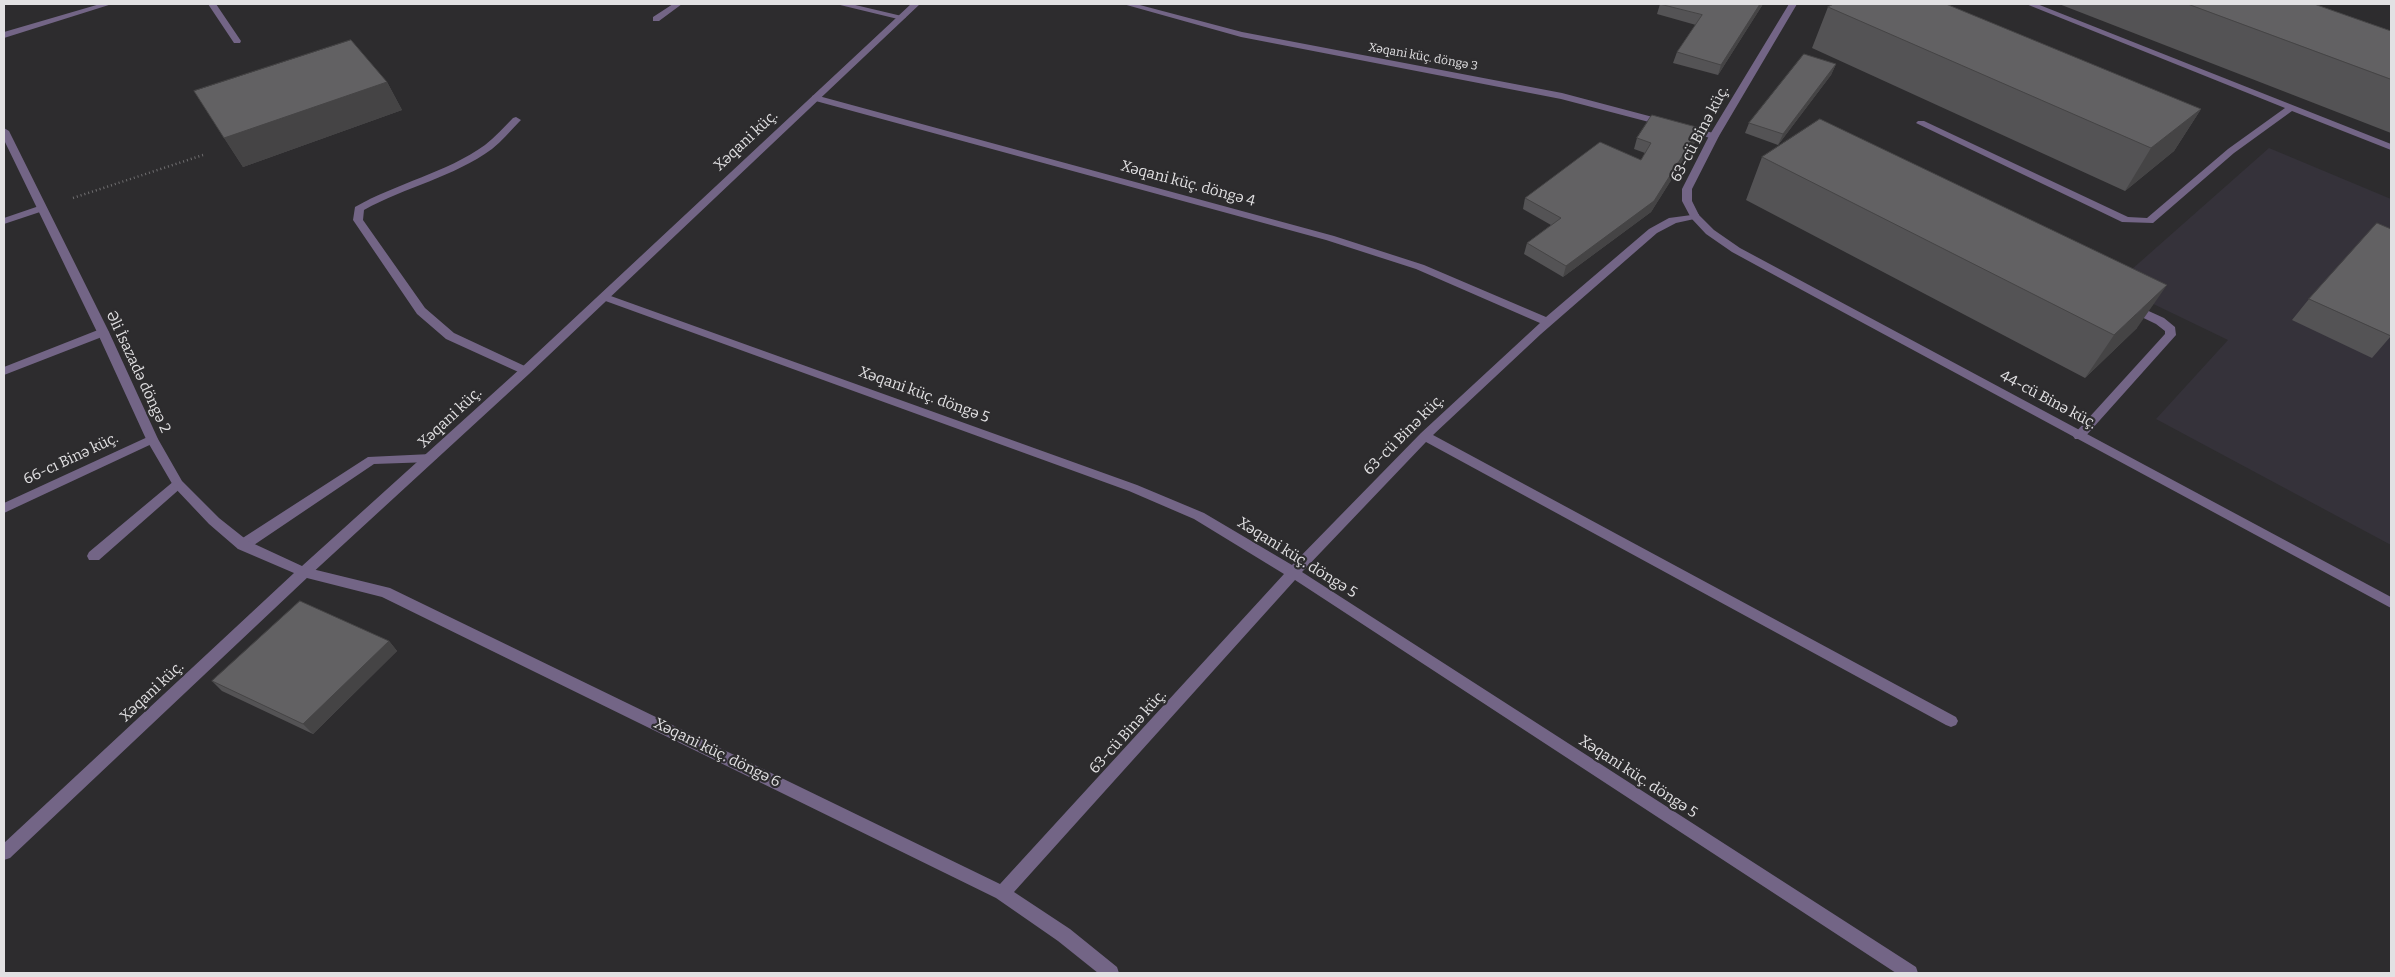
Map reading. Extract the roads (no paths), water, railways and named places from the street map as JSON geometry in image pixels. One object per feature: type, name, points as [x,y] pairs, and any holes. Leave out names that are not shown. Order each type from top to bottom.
[{"type":"street","points":[[4,35],[108,4]]},
{"type":"street","points":[[212,4],[237,42]]},
{"type":"street","points":[[656,19],[678,4]]},
{"type":"street","points":[[840,4],[902,17]]},
{"type":"street","name":"Xəqani küç.","points":[[4,853],[304,572],[525,371],[916,4]]},
{"type":"street","name":"Xəqani küç. döngə 3","points":[[1127,4],[1241,34],[1562,96],[1714,136]]},
{"type":"street","name":"63-cü Binə küç.","points":[[1002,893],[1294,573],[1425,436],[1546,321],[1653,230],[1673,220],[1695,216],[1687,201],[1687,189],[1714,136],[1793,4]]},
{"type":"street","points":[[2030,4],[2391,148]]},
{"type":"street","name":"Xəqani küç. döngə 4","points":[[815,98],[1330,238],[1420,267],[1546,321]]},
{"type":"street","points":[[1921,123],[2126,220],[2149,221],[2231,151],[2292,108]]},
{"type":"street","points":[[516,120],[489,146],[463,162],[378,197],[360,209],[358,220],[422,311],[450,336],[525,371]]},
{"type":"street","name":"Əli İsazadə döngə 2","points":[[4,130],[103,332],[152,439],[178,484],[214,521],[243,546],[304,572]]},
{"type":"street","points":[[4,221],[42,208]]},
{"type":"street","name":"44-cü Binə küç.","points":[[1695,216],[1710,232],[1736,250],[2391,603]]},
{"type":"street","name":"Xəqani küç. döngə 5","points":[[604,297],[1133,488],[1198,516],[1294,573],[1903,971]]},
{"type":"street","points":[[2079,436],[2170,335],[2171,330],[2160,321],[2125,304]]},
{"type":"street","points":[[4,371],[103,332]]},
{"type":"street","points":[[1425,436],[1951,720]]},
{"type":"street","name":"66-cı Binə küç.","points":[[4,508],[152,439]]},
{"type":"street","points":[[243,546],[372,460],[431,458]]},
{"type":"street","points":[[94,556],[178,484]]},
{"type":"street","name":"Xəqani küç. döngə 6","points":[[304,572],[385,592],[1002,893],[1064,935],[1111,973]]}]
